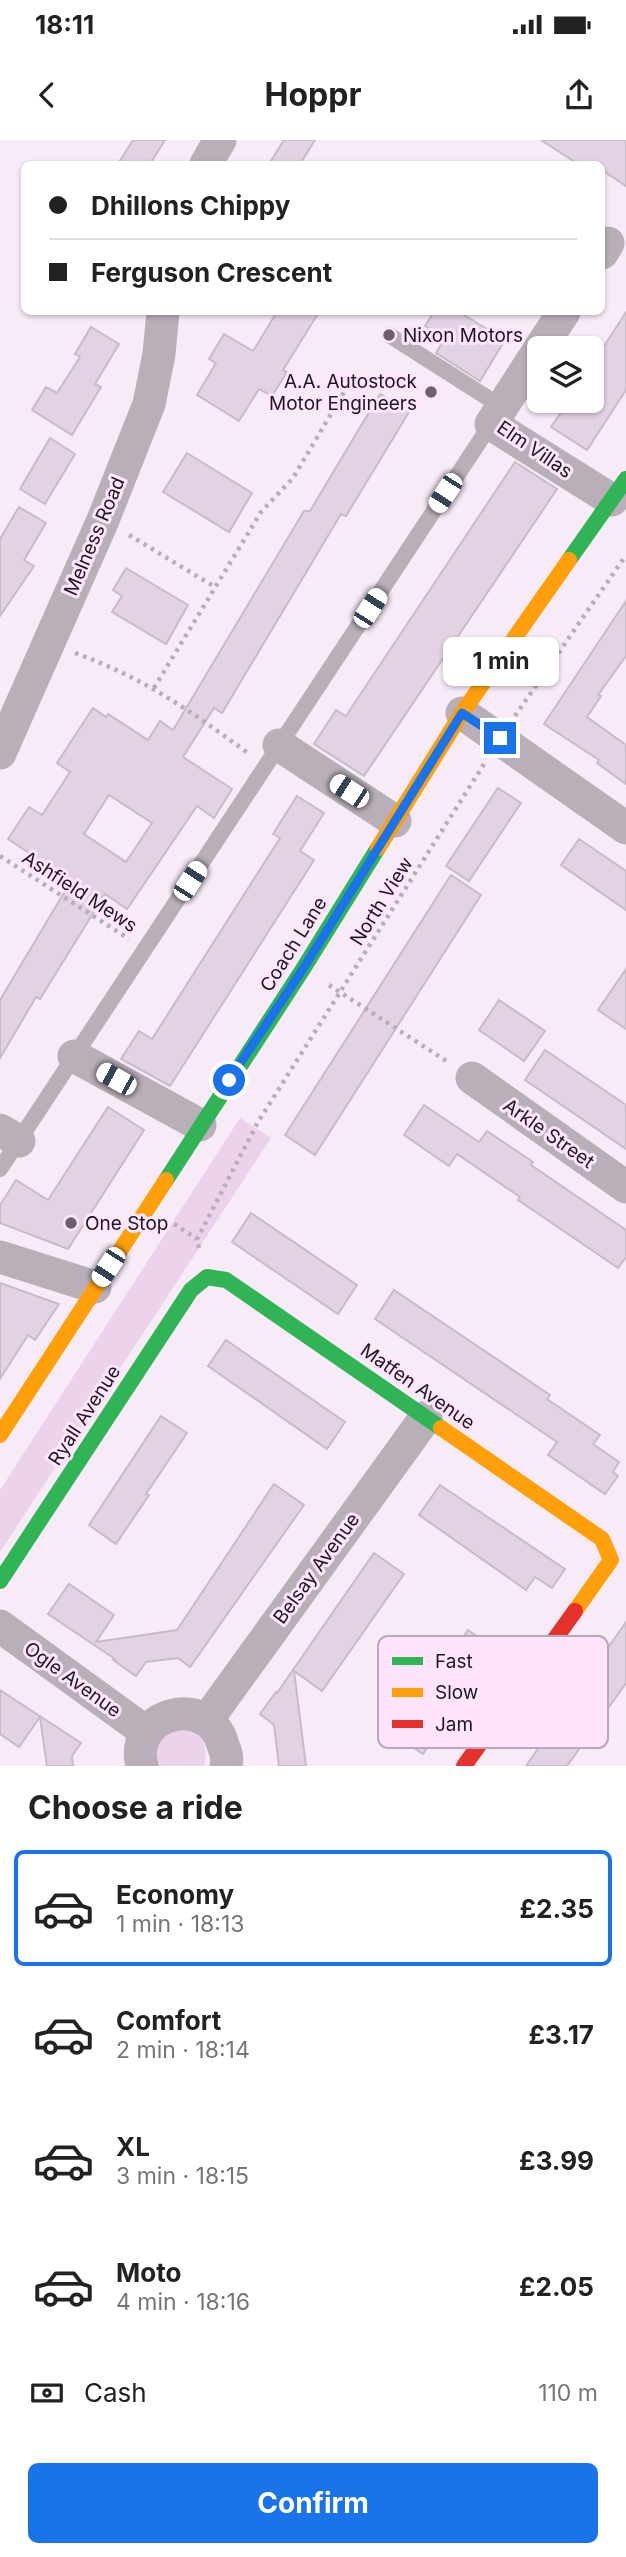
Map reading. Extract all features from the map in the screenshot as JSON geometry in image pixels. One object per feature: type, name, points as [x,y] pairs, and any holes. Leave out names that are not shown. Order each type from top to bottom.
[{"type":"street","points":[[208,161],[220,140]]},
{"type":"street","name":"Melness Road","points":[[0,753],[103,520],[149,404],[159,354],[163,315]]},
{"type":"street","name":"Elm Villas","points":[[548,336],[562,315]]},
{"type":"street","name":"Elm Villas","points":[[527,369],[497,415],[619,490]]},
{"type":"street","name":"Coach Lane","points":[[0,1435],[303,969],[462,713],[619,490]]},
{"type":"street","points":[[462,713],[626,828]]},
{"type":"street","points":[[272,755],[395,821]]},
{"type":"street","points":[[74,1056],[200,1125]]},
{"type":"street","name":"Arkle Street","points":[[472,1078],[626,1187]]},
{"type":"street","points":[[0,1257],[95,1287]]},
{"type":"street","name":"Matfen Avenue","points":[[207,1277],[226,1280],[613,1546]]},
{"type":"street","name":"Ryall Avenue","points":[[0,1581],[191,1290],[207,1277]]},
{"type":"street","name":"Belsay Avenue","points":[[207,1720],[426,1417]]},
{"type":"street","points":[[552,1636],[613,1546]]},
{"type":"street","name":"Ogle Avenue","points":[[0,1626],[146,1732]]},
{"type":"street","points":[[142,1766],[139,1755],[146,1732],[161,1719],[184,1713],[207,1720],[220,1731],[228,1760],[226,1766]]},
{"type":"street","points":[[464,1766],[476,1748]]},
{"type":"lane","points":[[0,1169],[9,1135],[74,1056],[497,415],[389,335]]},
{"type":"path","points":[[154,688],[261,512],[293,478],[350,382]]},
{"type":"path","points":[[103,520],[215,587]]},
{"type":"path","name":"North View","points":[[207,1277],[197,1239],[258,1122],[500,738],[626,555]]},
{"type":"path","points":[[48,643],[106,664],[154,688],[272,755]]},
{"type":"path","name":"Ashfield Mews","points":[[0,856],[145,949]]},
{"type":"path","points":[[303,969],[472,1078]]},
{"type":"shaded area","points":[[240,1118],[271,1138],[0,1552],[0,1490]]},
{"type":"shaded area","points":[[169,1730],[190,1730],[200,1737],[206,1751],[204,1766],[156,1766],[155,1748]]},
{"type":"building","points":[[133,140],[165,140],[152,161],[120,161]]},
{"type":"building","points":[[284,140],[315,140],[302,161],[271,161]]},
{"type":"building","points":[[541,140],[626,140],[626,186],[605,172],[605,161],[573,161]]},
{"type":"building","points":[[626,312],[626,390],[587,450],[551,427],[561,413],[604,413],[604,346]]},
{"type":"building","points":[[275,315],[317,315],[283,370],[287,372],[272,396],[259,389],[239,421],[197,395],[216,363],[209,359],[224,334],[253,351]]},
{"type":"building","points":[[432,315],[464,315],[505,340],[480,381],[436,353],[445,338],[425,326]]},
{"type":"building","points":[[91,327],[119,344],[95,384],[101,387],[72,435],[32,410],[46,387],[57,393],[80,357],[75,354]]},
{"type":"building","points":[[380,394],[409,412],[346,516],[341,514],[222,713],[214,708],[183,757],[232,789],[214,818],[197,806],[127,909],[105,894],[40,999],[36,997],[0,1058],[0,1000],[71,881],[8,839],[29,807],[42,815],[70,772],[57,763],[93,708],[106,717],[108,714],[148,740],[160,721],[173,730],[304,511],[310,511]],"holes":[[[109,795],[152,823],[126,862],[84,834]]]},
{"type":"building","points":[[50,438],[75,454],[45,504],[20,489]]},
{"type":"building","points":[[187,453],[252,493],[229,532],[163,492]]},
{"type":"building","points":[[515,462],[557,489],[364,776],[314,744],[336,710],[346,716]]},
{"type":"building","points":[[19,507],[46,523],[24,560],[34,566],[0,616],[0,539]]},
{"type":"building","points":[[126,568],[188,605],[166,644],[112,612],[122,596],[113,590]]},
{"type":"building","points":[[626,601],[626,656],[598,695],[601,696],[587,717],[626,745],[626,784],[597,763],[599,760],[544,724]]},
{"type":"building","points":[[498,788],[521,803],[469,881],[446,866]]},
{"type":"building","points":[[297,796],[324,813],[300,851],[314,860],[170,1086],[121,1059],[139,1031],[152,1039],[280,838],[273,834]]},
{"type":"building","points":[[579,839],[626,871],[626,910],[561,865]]},
{"type":"building","points":[[451,875],[481,895],[315,1155],[285,1135]]},
{"type":"building","points":[[626,969],[626,1029],[598,1010]]},
{"type":"building","points":[[499,1000],[545,1031],[524,1061],[479,1030]]},
{"type":"building","points":[[545,1050],[626,1105],[626,1149],[525,1080]]},
{"type":"building","points":[[424,1105],[479,1142],[487,1131],[533,1162],[531,1165],[626,1230],[626,1257],[618,1268],[518,1200],[520,1197],[457,1154],[449,1166],[404,1135]]},
{"type":"building","points":[[108,1107],[144,1130],[68,1249],[0,1223],[0,1205],[16,1180],[48,1200]]},
{"type":"building","points":[[251,1213],[357,1285],[338,1314],[232,1242]]},
{"type":"building","points":[[0,1283],[59,1304],[35,1340],[28,1335],[0,1379]]},
{"type":"building","points":[[394,1290],[550,1395],[547,1399],[600,1435],[593,1444],[619,1462],[613,1472],[618,1476],[605,1494],[548,1455],[557,1442],[375,1319]]},
{"type":"building","points":[[226,1340],[345,1422],[327,1449],[208,1366]]},
{"type":"building","points":[[161,1416],[187,1433],[116,1544],[89,1525]]},
{"type":"building","points":[[274,1484],[304,1505],[190,1667],[178,1658],[146,1662],[136,1676],[48,1614],[69,1584],[114,1615],[96,1642],[177,1630]]},
{"type":"building","points":[[440,1485],[565,1569],[552,1588],[535,1577],[526,1590],[419,1515]]},
{"type":"building","points":[[374,1553],[404,1574],[322,1691],[294,1671],[306,1766],[279,1766],[274,1725],[260,1714]]},
{"type":"building","points":[[626,1622],[626,1683],[608,1708],[608,1648]]},
{"type":"building","points":[[468,1630],[476,1636],[464,1636]]},
{"type":"building","points":[[0,1690],[81,1743],[72,1756],[73,1766],[47,1766],[40,1717],[19,1747],[0,1734]]},
{"type":"building","points":[[414,1748],[427,1748],[423,1754]]},
{"type":"building","points":[[538,1748],[580,1748],[567,1766],[526,1766]]},
{"type":"traffic: fast","points":[[569,560],[626,479]]},
{"type":"traffic: fast","points":[[166,1180],[378,848]]},
{"type":"traffic: fast","points":[[0,1581],[191,1290],[207,1277],[226,1280],[441,1428]]},
{"type":"traffic: slow","points":[[378,848],[462,713],[569,560]]},
{"type":"traffic: slow","points":[[0,1435],[166,1180]]},
{"type":"traffic: slow","points":[[441,1428],[602,1539],[611,1560],[575,1611]]},
{"type":"traffic: jam","points":[[557,1636],[575,1611]]},
{"type":"traffic: jam","points":[[464,1766],[477,1748]]},
{"type":"place","name":"Nixon Motors","points":[[389,335]]},
{"type":"place","name":"A.A. Autostock Motor Engineers","points":[[431,392]]},
{"type":"place","name":"One Stop","points":[[71,1223]]},
{"type":"route","points":[[229,1080],[303,969],[462,713],[500,738]]}]
